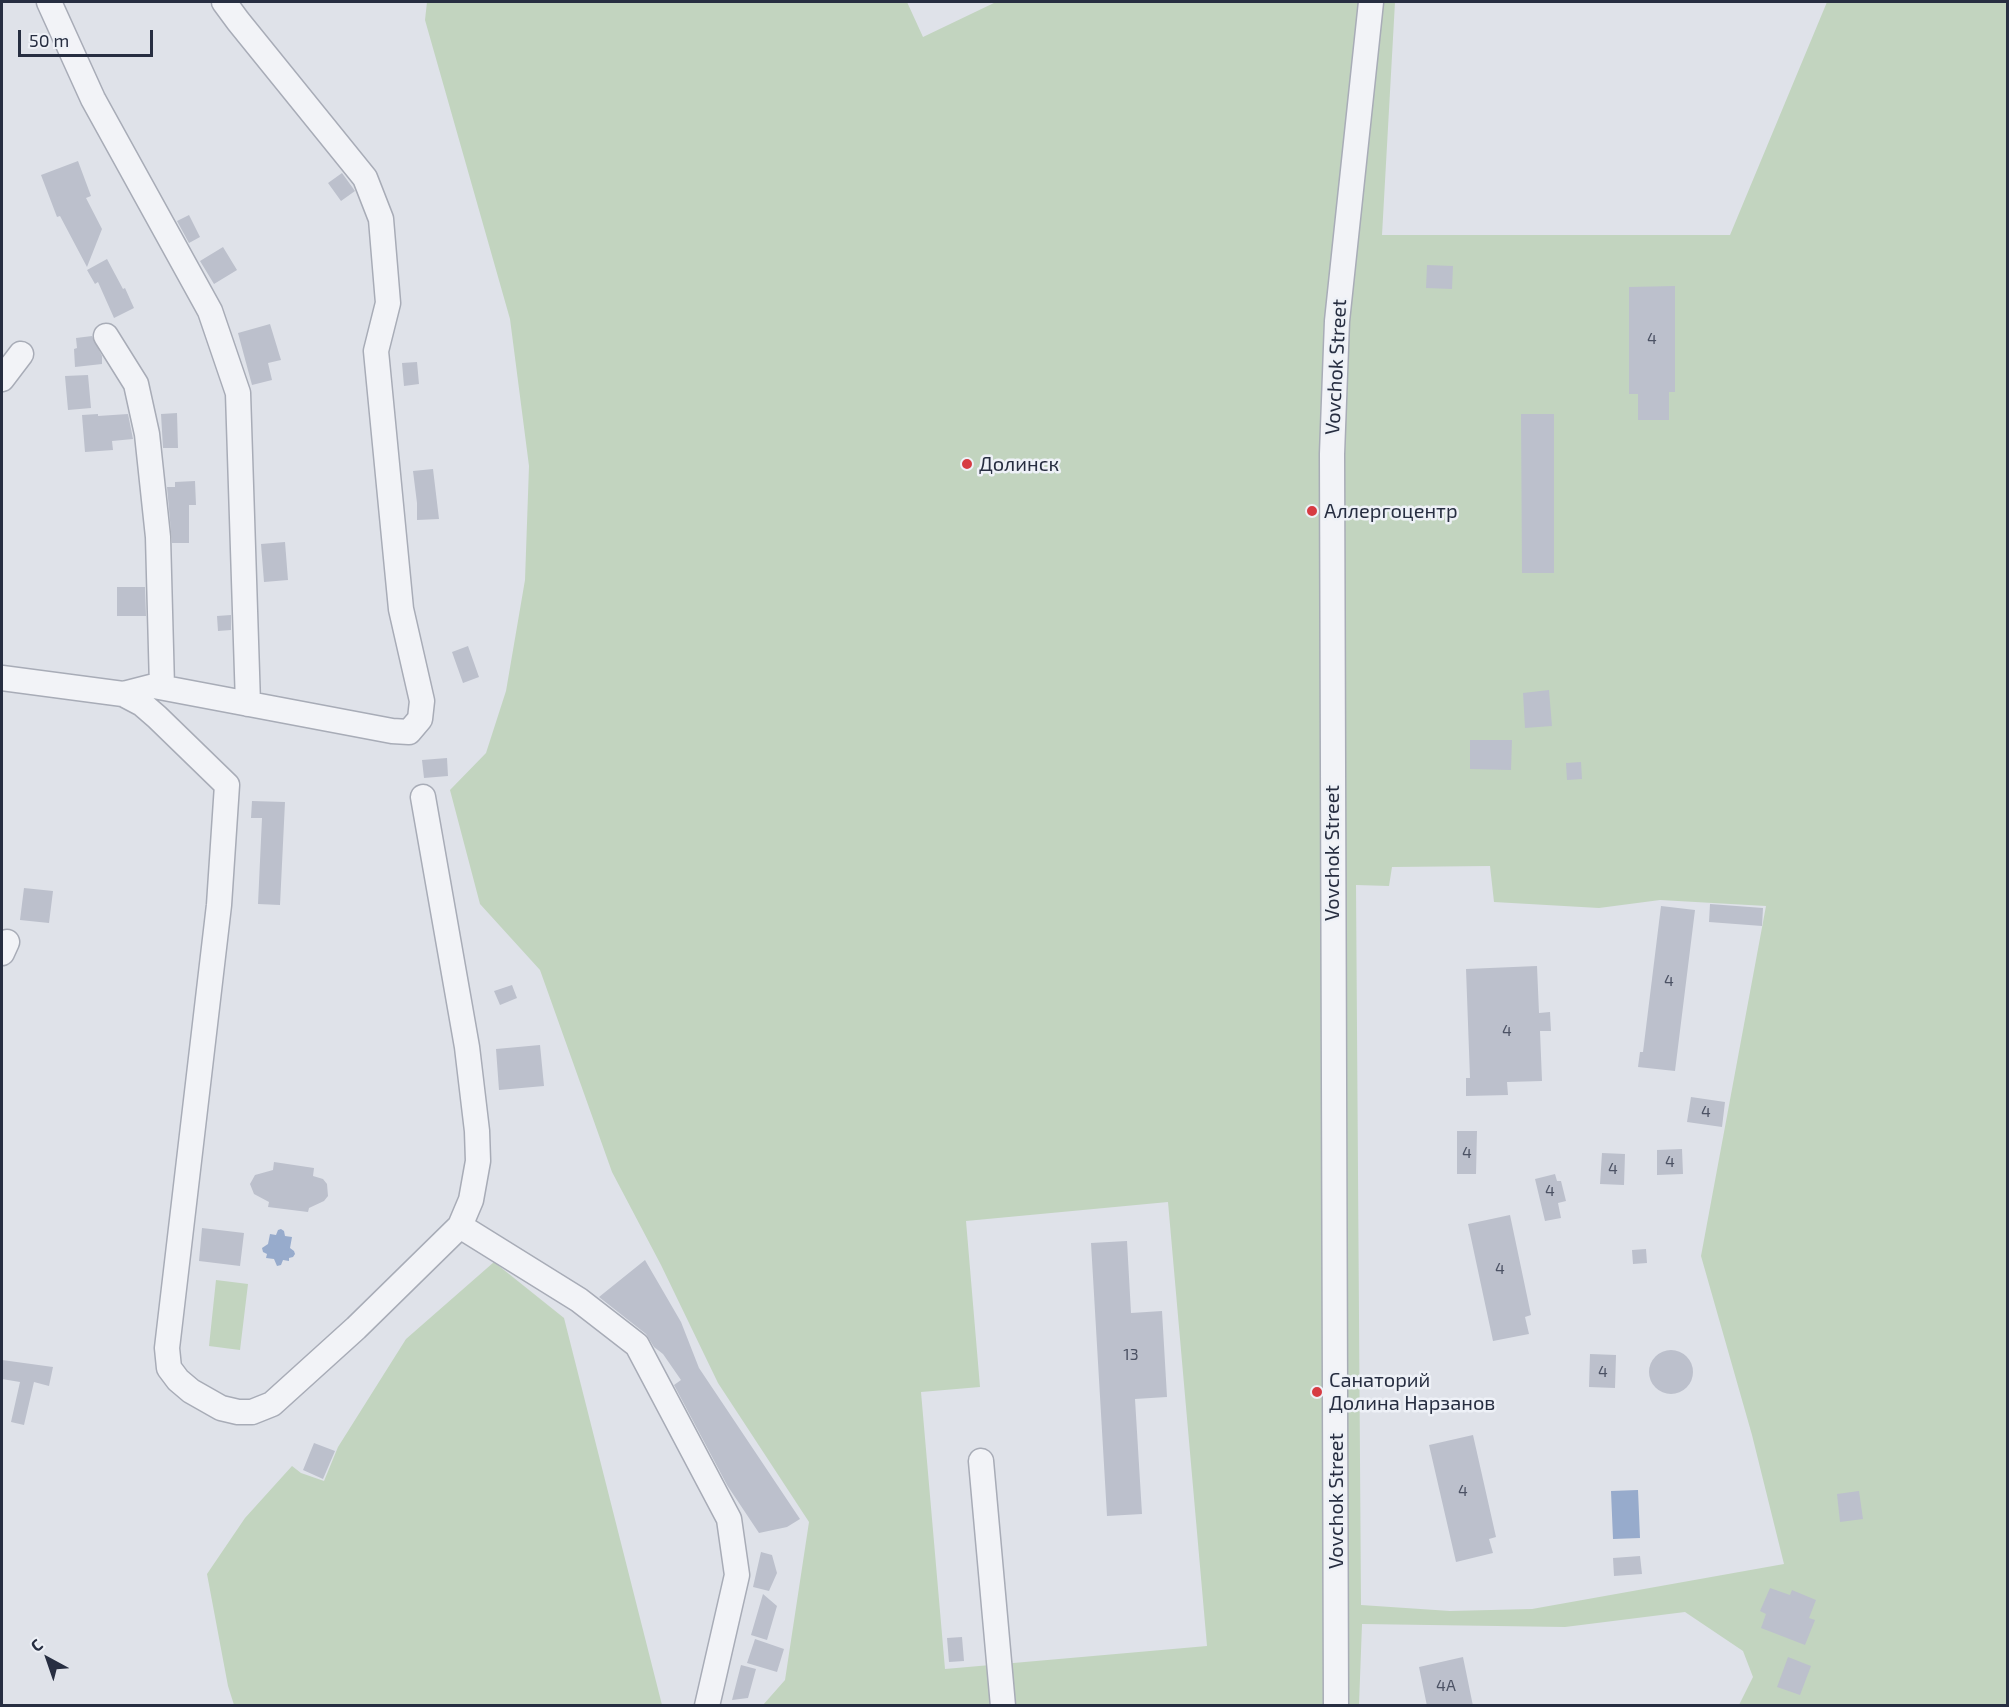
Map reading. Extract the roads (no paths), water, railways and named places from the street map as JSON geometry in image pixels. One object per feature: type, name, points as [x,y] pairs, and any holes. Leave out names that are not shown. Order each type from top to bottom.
[{"type":"street","points":[[49,2],[93,99],[210,311],[238,393],[248,704]]},
{"type":"street","points":[[123,694],[154,686],[162,687],[392,731],[409,732],[420,719],[422,701],[401,609],[376,351],[388,303],[381,219],[365,178],[224,2]]},
{"type":"street","name":"Vovchok Street","points":[[1336,1706],[1332,443],[1337,321],[1371,2]]},
{"type":"street","points":[[106,336],[136,384],[147,434],[158,537],[162,687]]},
{"type":"street","points":[[2,379],[21,354]]},
{"type":"street","points":[[2,678],[123,694],[142,704],[157,717],[227,785],[219,905],[167,1348],[169,1368],[178,1380],[191,1391],[221,1408],[252,1412],[272,1404],[356,1328],[460,1226],[471,1200],[476,1171],[477,1131],[467,1047],[423,797]]},
{"type":"street","points":[[460,1226],[579,1300],[637,1346],[729,1519],[737,1575],[707,1706]]},
{"type":"street","points":[[981,1461],[1002,1706]]},
{"type":"water","points":[[281,1229],[285,1236],[292,1237],[290,1248],[295,1254],[289,1258],[289,1261],[283,1260],[281,1265],[277,1266],[274,1259],[266,1258],[267,1254],[262,1248],[268,1244],[270,1234],[276,1235]]},
{"type":"water","points":[[1638,1490],[1640,1538],[1613,1539],[1611,1491]]},
{"type":"place","name":"Долинск","points":[[967,464]]},
{"type":"place","name":"Аллергоцентр","points":[[1312,511]]},
{"type":"place","name":"Санаторий Долина Нарзанов","points":[[1317,1392]]}]
